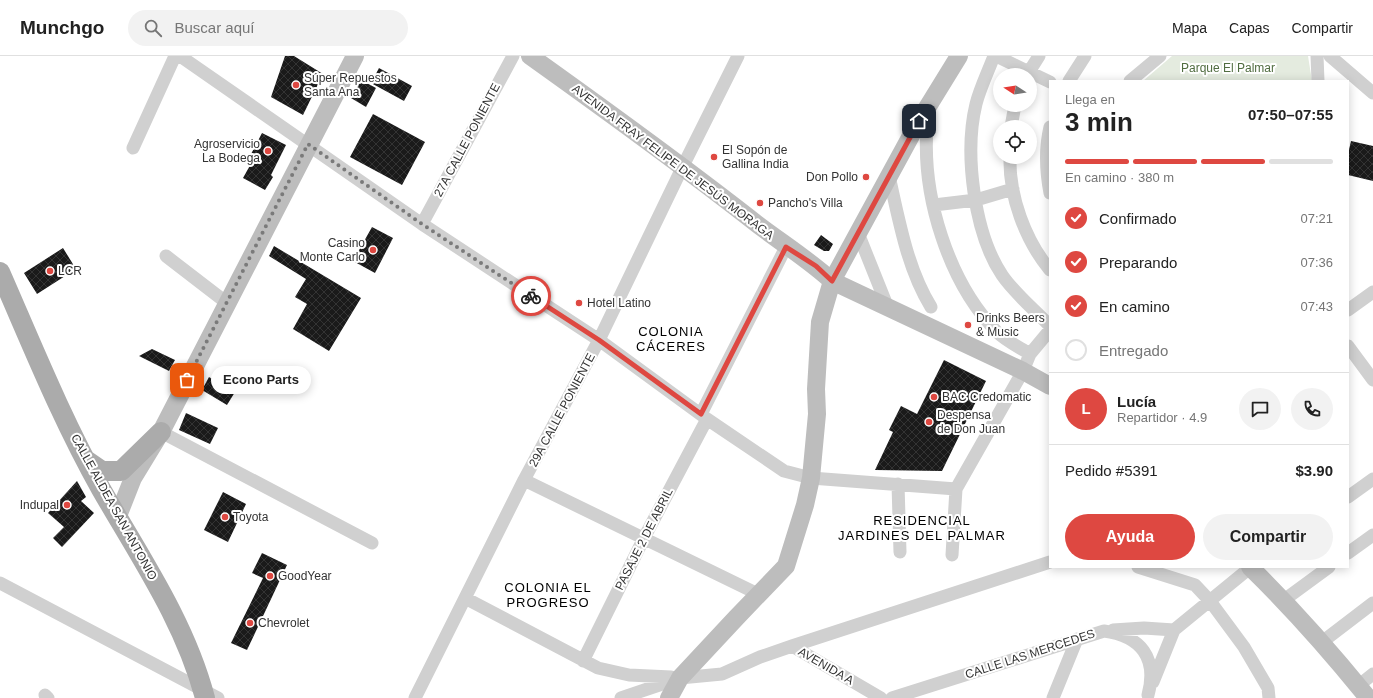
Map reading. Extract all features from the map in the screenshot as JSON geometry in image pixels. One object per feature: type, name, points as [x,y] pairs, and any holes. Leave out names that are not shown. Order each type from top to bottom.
[{"type":"main road","name":"CALLE ALDEA SAN ANTONIO","points":[[0,272],[45,376],[86,460],[179,626],[208,695]]},
{"type":"main road","points":[[86,460],[102,471],[121,471],[161,432]]},
{"type":"street","points":[[133,148],[175,56]]},
{"type":"street","points":[[180,56],[422,224],[599,340],[704,417],[784,471],[811,478],[956,489]]},
{"type":"street","points":[[118,516],[133,478],[161,432],[308,144],[355,56]]},
{"type":"street","name":"27A CALLE PONIENTE","points":[[422,224],[513,56]]},
{"type":"street","name":"AVENIDA FRAY FELIPE DE JESÚS MORAGA","points":[[530,56],[683,166],[786,247],[816,266],[832,281],[1022,371],[1049,385]]},
{"type":"street","name":"29A CALLE PONIENTE","points":[[415,698],[524,480],[599,340],[738,56]]},
{"type":"street","points":[[669,698],[680,678],[786,566],[805,505],[811,478],[817,414],[816,389],[820,322],[832,281],[919,121],[960,56]]},
{"type":"street","points":[[1018,68],[995,56],[982,84],[974,117],[971,156],[976,200],[982,232],[988,249],[1002,274],[1049,325]]},
{"type":"street","points":[[1031,68],[1039,56]]},
{"type":"street","points":[[1069,80],[1085,56]]},
{"type":"street","points":[[1131,80],[1160,56]]},
{"type":"street","points":[[1317,56],[1318,80]]},
{"type":"street","points":[[1330,56],[1373,93]]},
{"type":"street","points":[[1037,77],[1049,82]]},
{"type":"street","points":[[928,128],[927,163],[934,206],[943,238],[960,280],[973,302],[999,333],[1030,354]]},
{"type":"street","points":[[1049,133],[1047,144],[1047,171],[1049,186]]},
{"type":"street","points":[[1011,164],[1013,189],[1031,240],[1049,268]]},
{"type":"street","points":[[889,176],[910,260],[922,290],[932,307]]},
{"type":"street","points":[[934,206],[976,200],[1013,189]]},
{"type":"street","points":[[858,233],[888,308]]},
{"type":"street","name":"PASAJE 2 DE ABRIL","points":[[584,660],[786,247]]},
{"type":"street","points":[[166,256],[227,303]]},
{"type":"street","points":[[1349,309],[1371,298]]},
{"type":"street","points":[[952,555],[956,489],[1030,354],[1049,331]]},
{"type":"street","points":[[1349,347],[1373,380]]},
{"type":"street","points":[[161,432],[372,543]]},
{"type":"street","points":[[1349,496],[1373,479]]},
{"type":"street","points":[[524,480],[758,594]]},
{"type":"street","points":[[898,484],[900,552]]},
{"type":"street","points":[[1349,552],[1373,535]]},
{"type":"street","points":[[465,598],[608,672],[637,676],[680,678],[722,674],[760,657],[792,646],[1049,562]]},
{"type":"street","points":[[1141,568],[1195,585],[1210,601],[1244,647],[1268,688],[1269,698]]},
{"type":"street","points":[[1147,696],[1174,630],[1250,568]]},
{"type":"street","points":[[1252,568],[1284,600],[1322,642],[1363,692],[1373,674]]},
{"type":"street","points":[[1284,600],[1328,568]]},
{"type":"street","points":[[0,583],[208,695]]},
{"type":"street","points":[[1322,642],[1373,603]]},
{"type":"street","points":[[1104,631],[1144,628],[1174,630]]},
{"type":"street","name":"CALLE LAS MERCEDES","points":[[892,698],[1104,631],[1121,634],[1130,638],[1138,643],[1144,651],[1150,669],[1150,686],[1147,696]]},
{"type":"street","points":[[1054,698],[1077,639]]},
{"type":"street","name":"AVENIDA A","points":[[792,646],[881,698]]},
{"type":"street","points":[[621,698],[680,678]]},
{"type":"green space","name":"Parque El Palmar","points":[[1172,56],[1308,56],[1312,80],[1144,80]]},
{"type":"building","name":"Súper Repuestos Santa Ana","points":[[285,56],[294,56],[323,74],[303,115],[271,97]]},
{"type":"building","points":[[379,68],[412,86],[404,101],[371,83]]},
{"type":"building","points":[[361,80],[376,88],[366,107],[351,98]]},
{"type":"building","points":[[373,114],[425,142],[402,185],[350,157]]},
{"type":"building","points":[[262,133],[286,145],[271,175],[273,177],[265,190],[243,178],[253,160],[249,158]]},
{"type":"building","points":[[1351,141],[1373,146],[1373,181],[1349,175],[1349,150]]},
{"type":"building","name":"Casino Monte Carlo","points":[[372,227],[393,238],[375,273],[353,261]]},
{"type":"building","points":[[821,235],[833,244],[829,251],[824,251],[814,245]]},
{"type":"building","points":[[274,246],[361,298],[329,351],[293,329],[307,304],[295,297],[306,279],[269,256]]},
{"type":"building","name":"LCR","points":[[63,248],[76,269],[37,294],[24,273]]},
{"type":"building","points":[[152,349],[175,360],[169,371],[139,356]]},
{"type":"building","name":"Despensa de Don Juan","points":[[944,360],[986,381],[942,471],[875,470],[893,432],[889,430],[901,406],[917,414]]},
{"type":"building","points":[[209,377],[235,392],[227,405],[202,390]]},
{"type":"building","points":[[186,413],[218,428],[210,444],[179,430]]},
{"type":"building","points":[[77,481],[86,497],[81,501],[94,513],[62,547],[53,538],[64,527],[48,513]]},
{"type":"building","name":"Toyota","points":[[223,492],[246,504],[228,542],[204,530]]},
{"type":"building","points":[[262,553],[287,565],[247,650],[231,643],[263,578],[252,573]]},
{"type":"way so far","points":[[187,380],[308,144],[422,224],[531,296]]},
{"type":"place","name":"Súper Repuestos Santa Ana","points":[[296,85]]},
{"type":"place","name":"Agroservicio La Bodega","points":[[268,151]]},
{"type":"place","name":"El Sopón de Gallina India","points":[[714,157]]},
{"type":"place","name":"Don Pollo","points":[[866,177]]},
{"type":"place","name":"Pancho's Villa","points":[[760,203]]},
{"type":"place","name":"Casino Monte Carlo","points":[[373,250]]},
{"type":"place","name":"LCR","points":[[50,271]]},
{"type":"place","name":"Hotel Latino","points":[[579,303]]},
{"type":"place","name":"Drinks Beers & Music","points":[[968,325]]},
{"type":"place","name":"Econo Parts","points":[[187,380]]},
{"type":"place","name":"BAC Credomatic","points":[[934,397]]},
{"type":"place","name":"Despensa de Don Juan","points":[[929,422]]},
{"type":"place","name":"Indupal","points":[[67,505]]},
{"type":"place","name":"Toyota","points":[[225,517]]},
{"type":"place","name":"GoodYear","points":[[270,576]]},
{"type":"place","name":"Chevrolet","points":[[250,623]]},
{"type":"district","name":"COLONIA CÁCERES","points":[[671,338]]},
{"type":"district","name":"RESIDENCIAL JARDINES DEL PALMAR","points":[[922,528]]},
{"type":"district","name":"COLONIA EL PROGRESO","points":[[548,594]]},
{"type":"route","points":[[531,296],[599,340],[701,414],[786,247],[816,266],[832,281],[919,121]]}]
